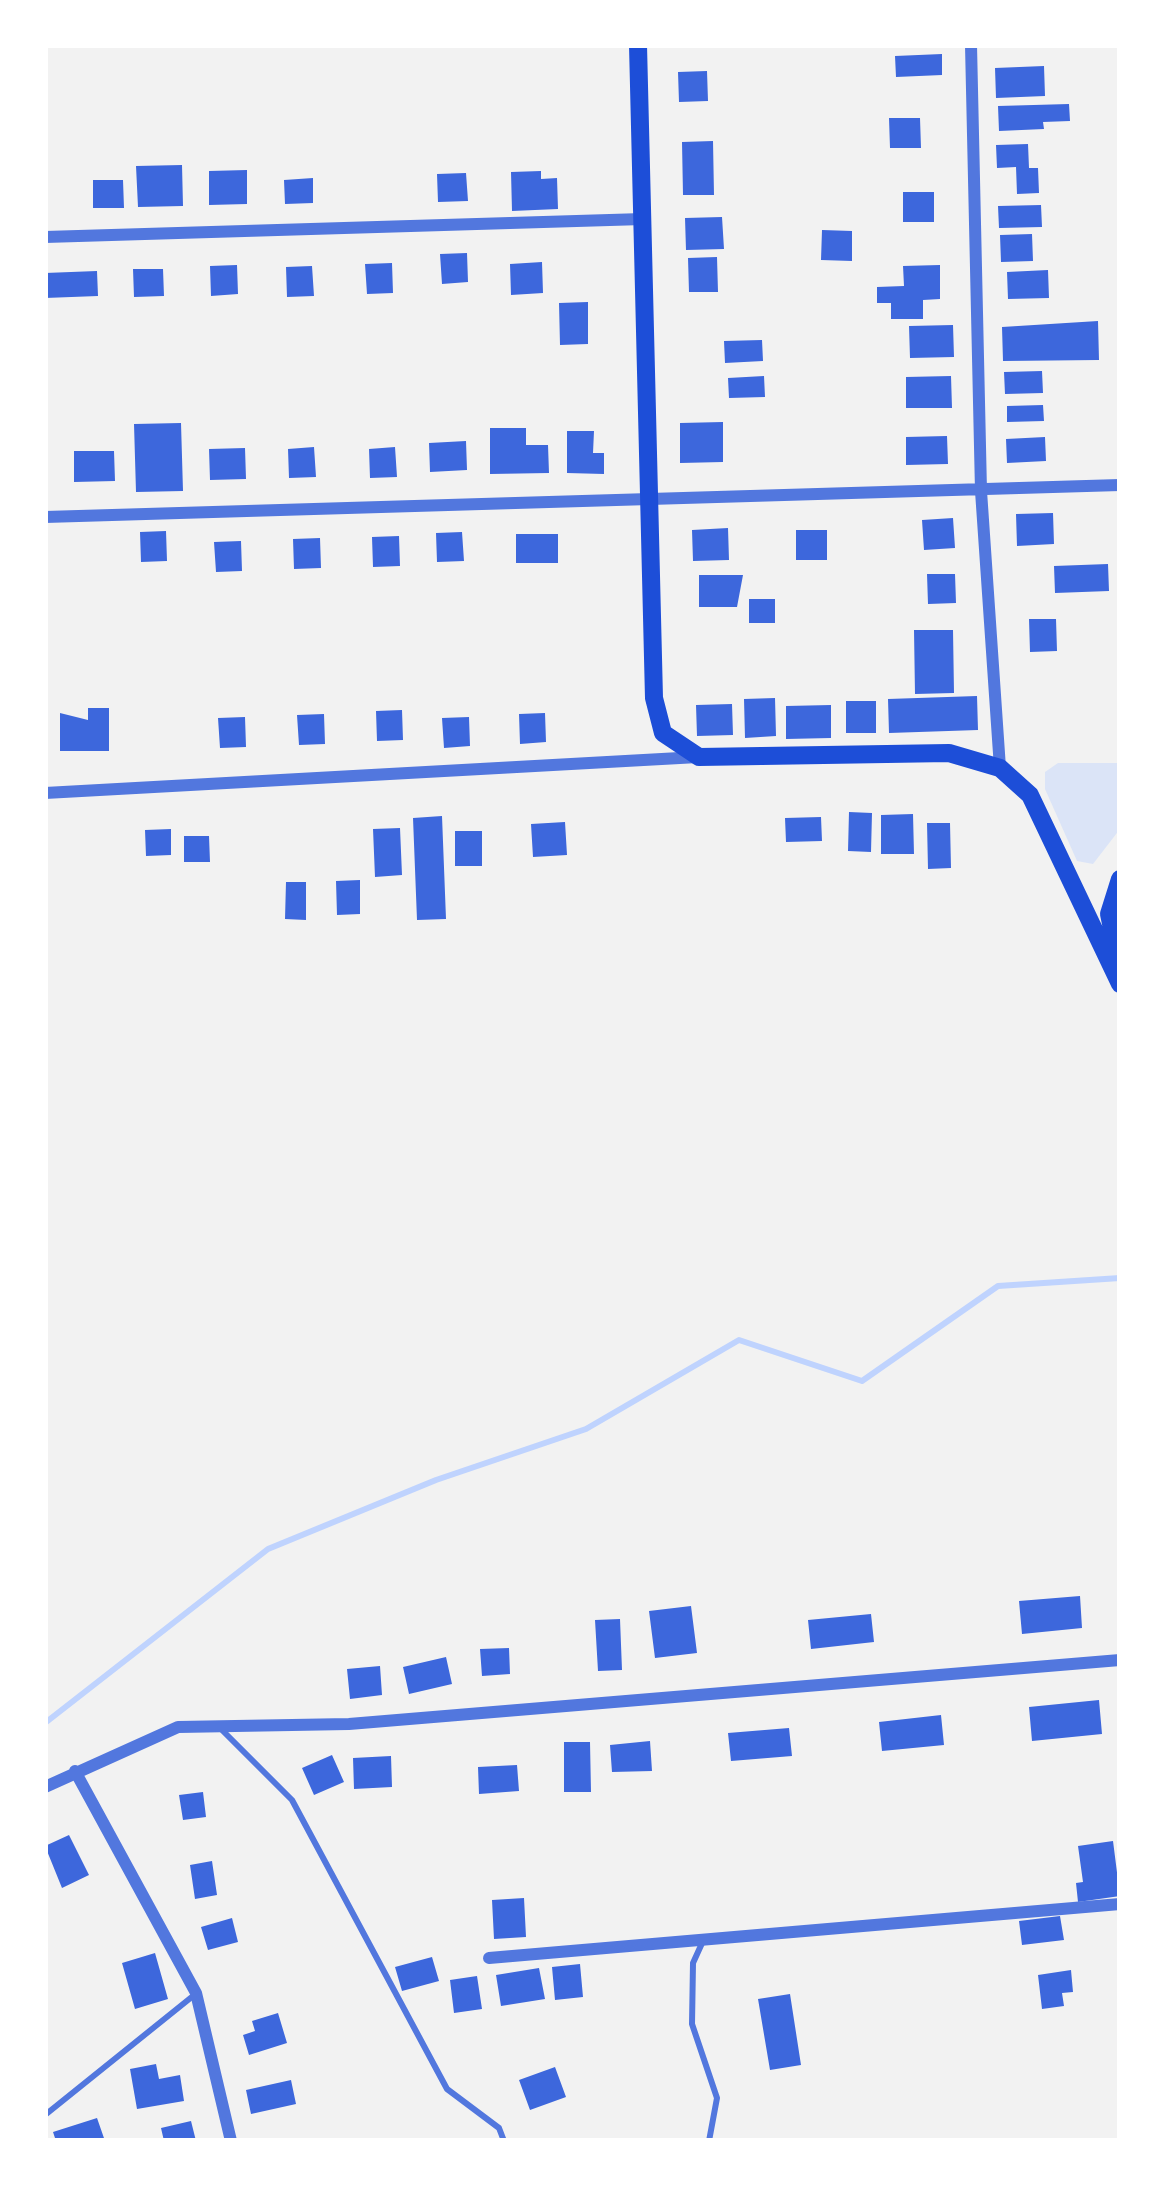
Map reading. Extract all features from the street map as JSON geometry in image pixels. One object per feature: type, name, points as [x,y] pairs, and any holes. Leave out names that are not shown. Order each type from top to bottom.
[{"type":"main road","points":[[638,45],[656,718],[670,740],[700,757],[949,753],[1000,768],[1030,795],[1120,984]]},
{"type":"main road","points":[[1120,879],[1108,914],[1120,968]]},
{"type":"street","points":[[971,45],[981,491],[1000,768]]},
{"type":"street","points":[[45,237],[643,219]]},
{"type":"street","points":[[45,517],[1120,485]]},
{"type":"street","points":[[45,794],[700,757]]},
{"type":"street","points":[[45,1787],[178,1727],[349,1724],[1120,1660]]},
{"type":"street","points":[[75,1771],[196,1994],[231,2141]]},
{"type":"street","points":[[489,1958],[1120,1904]]},
{"type":"lane","points":[[218,1727],[292,1800],[447,2090],[499,2128],[504,2141]]},
{"type":"lane","points":[[703,1940],[693,1963],[692,2024],[717,2098],[709,2141]]},
{"type":"lane","points":[[45,2115],[196,1994]]},
{"type":"shaded area","points":[[1058,763],[1120,763],[1120,829],[1093,864],[1077,861],[1045,789],[1045,772]]},
{"type":"building","points":[[942,54],[942,75],[896,77],[895,56]]},
{"type":"building","points":[[1044,66],[1045,96],[996,98],[995,68]]},
{"type":"building","points":[[707,71],[708,101],[679,102],[678,72]]},
{"type":"building","points":[[1069,104],[1070,121],[1043,122],[1044,129],[999,131],[998,106]]},
{"type":"building","points":[[889,118],[920,118],[921,148],[890,148]]},
{"type":"building","points":[[713,141],[714,195],[683,195],[682,142]]},
{"type":"building","points":[[1028,144],[1029,168],[1038,168],[1039,193],[1017,194],[1016,167],[997,168],[996,145]]},
{"type":"building","points":[[182,165],[183,206],[138,207],[136,166]]},
{"type":"building","points":[[247,170],[247,204],[209,205],[209,171]]},
{"type":"building","points":[[541,171],[541,179],[557,178],[558,209],[512,211],[511,172]]},
{"type":"building","points":[[466,173],[468,201],[438,202],[437,174]]},
{"type":"building","points":[[313,178],[313,203],[285,204],[284,180]]},
{"type":"building","points":[[93,180],[123,180],[124,208],[93,208]]},
{"type":"building","points":[[903,192],[934,192],[934,222],[903,222]]},
{"type":"building","points":[[1041,205],[1042,227],[999,228],[998,206]]},
{"type":"building","points":[[722,217],[724,249],[686,250],[685,218]]},
{"type":"building","points":[[822,230],[852,231],[852,261],[821,260]]},
{"type":"building","points":[[1032,234],[1033,261],[1001,262],[1000,235]]},
{"type":"building","points":[[467,253],[468,282],[442,284],[440,254]]},
{"type":"building","points":[[717,257],[718,292],[689,292],[688,258]]},
{"type":"building","points":[[542,262],[543,293],[511,295],[510,264]]},
{"type":"building","points":[[392,263],[393,293],[367,294],[365,264]]},
{"type":"building","points":[[237,265],[238,294],[211,296],[210,266]]},
{"type":"building","points":[[940,265],[940,299],[923,300],[923,319],[891,319],[891,303],[877,303],[877,287],[904,286],[903,266]]},
{"type":"building","points":[[312,266],[314,296],[287,297],[286,267]]},
{"type":"building","points":[[133,269],[163,269],[164,296],[134,297]]},
{"type":"building","points":[[1048,270],[1049,298],[1008,299],[1007,272]]},
{"type":"building","points":[[97,271],[98,296],[45,298],[45,273]]},
{"type":"building","points":[[588,302],[588,344],[560,345],[559,303]]},
{"type":"building","points":[[1098,321],[1099,360],[1003,361],[1002,327]]},
{"type":"building","points":[[953,325],[954,357],[910,358],[909,326]]},
{"type":"building","points":[[762,340],[763,361],[725,363],[724,341]]},
{"type":"building","points":[[1042,371],[1043,393],[1005,394],[1004,372]]},
{"type":"building","points":[[764,376],[765,397],[729,398],[728,378]]},
{"type":"building","points":[[951,376],[952,408],[906,408],[906,377]]},
{"type":"building","points":[[1043,405],[1044,421],[1007,422],[1007,406]]},
{"type":"building","points":[[723,422],[723,462],[680,463],[680,423]]},
{"type":"building","points":[[181,423],[183,491],[136,492],[134,424]]},
{"type":"building","points":[[490,428],[526,428],[526,445],[548,445],[549,473],[490,474]]},
{"type":"building","points":[[567,431],[594,431],[593,453],[604,453],[604,474],[567,473]]},
{"type":"building","points":[[947,436],[948,464],[906,465],[906,437]]},
{"type":"building","points":[[1045,437],[1046,461],[1007,463],[1006,439]]},
{"type":"building","points":[[466,441],[467,470],[430,472],[429,443]]},
{"type":"building","points":[[314,447],[316,477],[289,478],[288,449]]},
{"type":"building","points":[[395,447],[397,477],[370,478],[369,449]]},
{"type":"building","points":[[245,448],[246,479],[210,480],[209,449]]},
{"type":"building","points":[[74,451],[114,451],[115,481],[74,482]]},
{"type":"building","points":[[1053,513],[1054,544],[1017,546],[1016,514]]},
{"type":"building","points":[[953,518],[955,548],[924,550],[922,520]]},
{"type":"building","points":[[728,528],[729,560],[693,561],[692,530]]},
{"type":"building","points":[[796,530],[827,530],[827,560],[796,560]]},
{"type":"building","points":[[166,531],[167,561],[141,562],[140,532]]},
{"type":"building","points":[[462,532],[464,561],[437,562],[436,533]]},
{"type":"building","points":[[516,534],[558,534],[558,563],[516,563]]},
{"type":"building","points":[[399,536],[400,566],[373,567],[372,537]]},
{"type":"building","points":[[320,538],[321,568],[294,569],[293,539]]},
{"type":"building","points":[[241,541],[242,571],[216,572],[214,542]]},
{"type":"building","points":[[1108,564],[1109,591],[1055,593],[1054,566]]},
{"type":"building","points":[[927,574],[955,574],[956,603],[928,604]]},
{"type":"building","points":[[699,575],[743,575],[737,607],[699,607]]},
{"type":"building","points":[[749,599],[775,599],[775,623],[749,623]]},
{"type":"building","points":[[1029,619],[1056,619],[1057,651],[1030,652]]},
{"type":"building","points":[[914,630],[953,630],[954,693],[915,694]]},
{"type":"building","points":[[977,696],[978,730],[889,733],[888,699]]},
{"type":"building","points":[[775,698],[776,736],[745,738],[744,699]]},
{"type":"building","points":[[846,701],[876,701],[876,733],[846,733]]},
{"type":"building","points":[[732,704],[733,735],[697,736],[696,705]]},
{"type":"building","points":[[831,705],[831,738],[786,739],[786,706]]},
{"type":"building","points":[[88,708],[109,708],[109,751],[60,751],[60,713],[88,720]]},
{"type":"building","points":[[402,710],[403,740],[377,741],[376,711]]},
{"type":"building","points":[[545,713],[546,742],[520,744],[519,714]]},
{"type":"building","points":[[324,714],[325,744],[299,745],[297,715]]},
{"type":"building","points":[[245,717],[246,747],[220,748],[218,718]]},
{"type":"building","points":[[469,717],[470,746],[444,748],[442,718]]},
{"type":"building","points":[[849,812],[872,813],[871,852],[848,851]]},
{"type":"building","points":[[913,814],[914,854],[881,854],[881,815]]},
{"type":"building","points":[[442,816],[446,919],[417,920],[413,818]]},
{"type":"building","points":[[821,817],[822,841],[786,842],[785,818]]},
{"type":"building","points":[[565,822],[567,855],[533,857],[531,824]]},
{"type":"building","points":[[927,823],[950,823],[951,868],[928,869]]},
{"type":"building","points":[[400,828],[402,875],[375,877],[373,829]]},
{"type":"building","points":[[171,829],[171,855],[146,856],[145,830]]},
{"type":"building","points":[[455,831],[482,831],[482,866],[455,866]]},
{"type":"building","points":[[184,836],[209,836],[210,862],[184,862]]},
{"type":"building","points":[[360,880],[360,914],[337,915],[336,881]]},
{"type":"building","points":[[286,882],[306,882],[306,920],[285,919]]},
{"type":"building","points":[[1080,1596],[1082,1628],[1022,1634],[1019,1601]]},
{"type":"building","points":[[691,1606],[697,1653],[655,1658],[649,1611]]},
{"type":"building","points":[[871,1614],[874,1642],[811,1649],[808,1620]]},
{"type":"building","points":[[620,1619],[622,1670],[598,1671],[595,1620]]},
{"type":"building","points":[[509,1648],[510,1674],[482,1676],[480,1649]]},
{"type":"building","points":[[446,1657],[452,1684],[409,1694],[403,1667]]},
{"type":"building","points":[[380,1666],[382,1695],[350,1699],[347,1669]]},
{"type":"building","points":[[1099,1700],[1102,1734],[1032,1741],[1029,1707]]},
{"type":"building","points":[[941,1715],[944,1745],[882,1751],[879,1722]]},
{"type":"building","points":[[789,1728],[792,1756],[731,1761],[728,1733]]},
{"type":"building","points":[[650,1741],[652,1771],[612,1772],[610,1745]]},
{"type":"building","points":[[564,1742],[590,1742],[591,1792],[564,1792]]},
{"type":"building","points":[[332,1755],[344,1782],[314,1795],[302,1768]]},
{"type":"building","points":[[391,1756],[392,1787],[354,1789],[353,1758]]},
{"type":"building","points":[[517,1765],[519,1791],[479,1794],[478,1767]]},
{"type":"building","points":[[203,1792],[206,1817],[183,1820],[179,1795]]},
{"type":"building","points":[[69,1835],[89,1875],[62,1888],[45,1846]]},
{"type":"building","points":[[1113,1841],[1120,1896],[1078,1902],[1076,1883],[1083,1882],[1078,1846]]},
{"type":"building","points":[[212,1861],[217,1895],[195,1899],[190,1865]]},
{"type":"building","points":[[524,1898],[526,1937],[494,1939],[492,1900]]},
{"type":"building","points":[[1060,1916],[1064,1940],[1022,1945],[1019,1921]]},
{"type":"building","points":[[232,1918],[238,1942],[208,1950],[201,1927]]},
{"type":"building","points":[[155,1953],[168,1999],[135,2009],[122,1963]]},
{"type":"building","points":[[432,1957],[439,1981],[402,1991],[395,1967]]},
{"type":"building","points":[[580,1964],[583,1997],[555,2000],[552,1967]]},
{"type":"building","points":[[539,1968],[545,1999],[501,2006],[496,1975]]},
{"type":"building","points":[[1071,1970],[1073,1992],[1062,1993],[1064,2006],[1042,2009],[1038,1975]]},
{"type":"building","points":[[477,1976],[482,2009],[454,2013],[450,1980]]},
{"type":"building","points":[[790,1994],[801,2065],[770,2070],[758,1999]]},
{"type":"building","points":[[278,2013],[287,2043],[249,2055],[243,2035],[255,2031],[252,2021]]},
{"type":"building","points":[[156,2064],[159,2079],[180,2075],[184,2101],[137,2109],[130,2069]]},
{"type":"building","points":[[555,2067],[566,2097],[530,2110],[519,2080]]},
{"type":"building","points":[[291,2080],[296,2104],[251,2114],[246,2090]]},
{"type":"building","points":[[97,2118],[105,2141],[56,2141],[53,2132]]},
{"type":"building","points":[[191,2121],[196,2141],[164,2141],[161,2128]]},
{"type":"waterway","points":[[45,1723],[268,1549],[436,1480],[586,1429],[739,1340],[862,1381],[998,1286],[1120,1278]]}]
